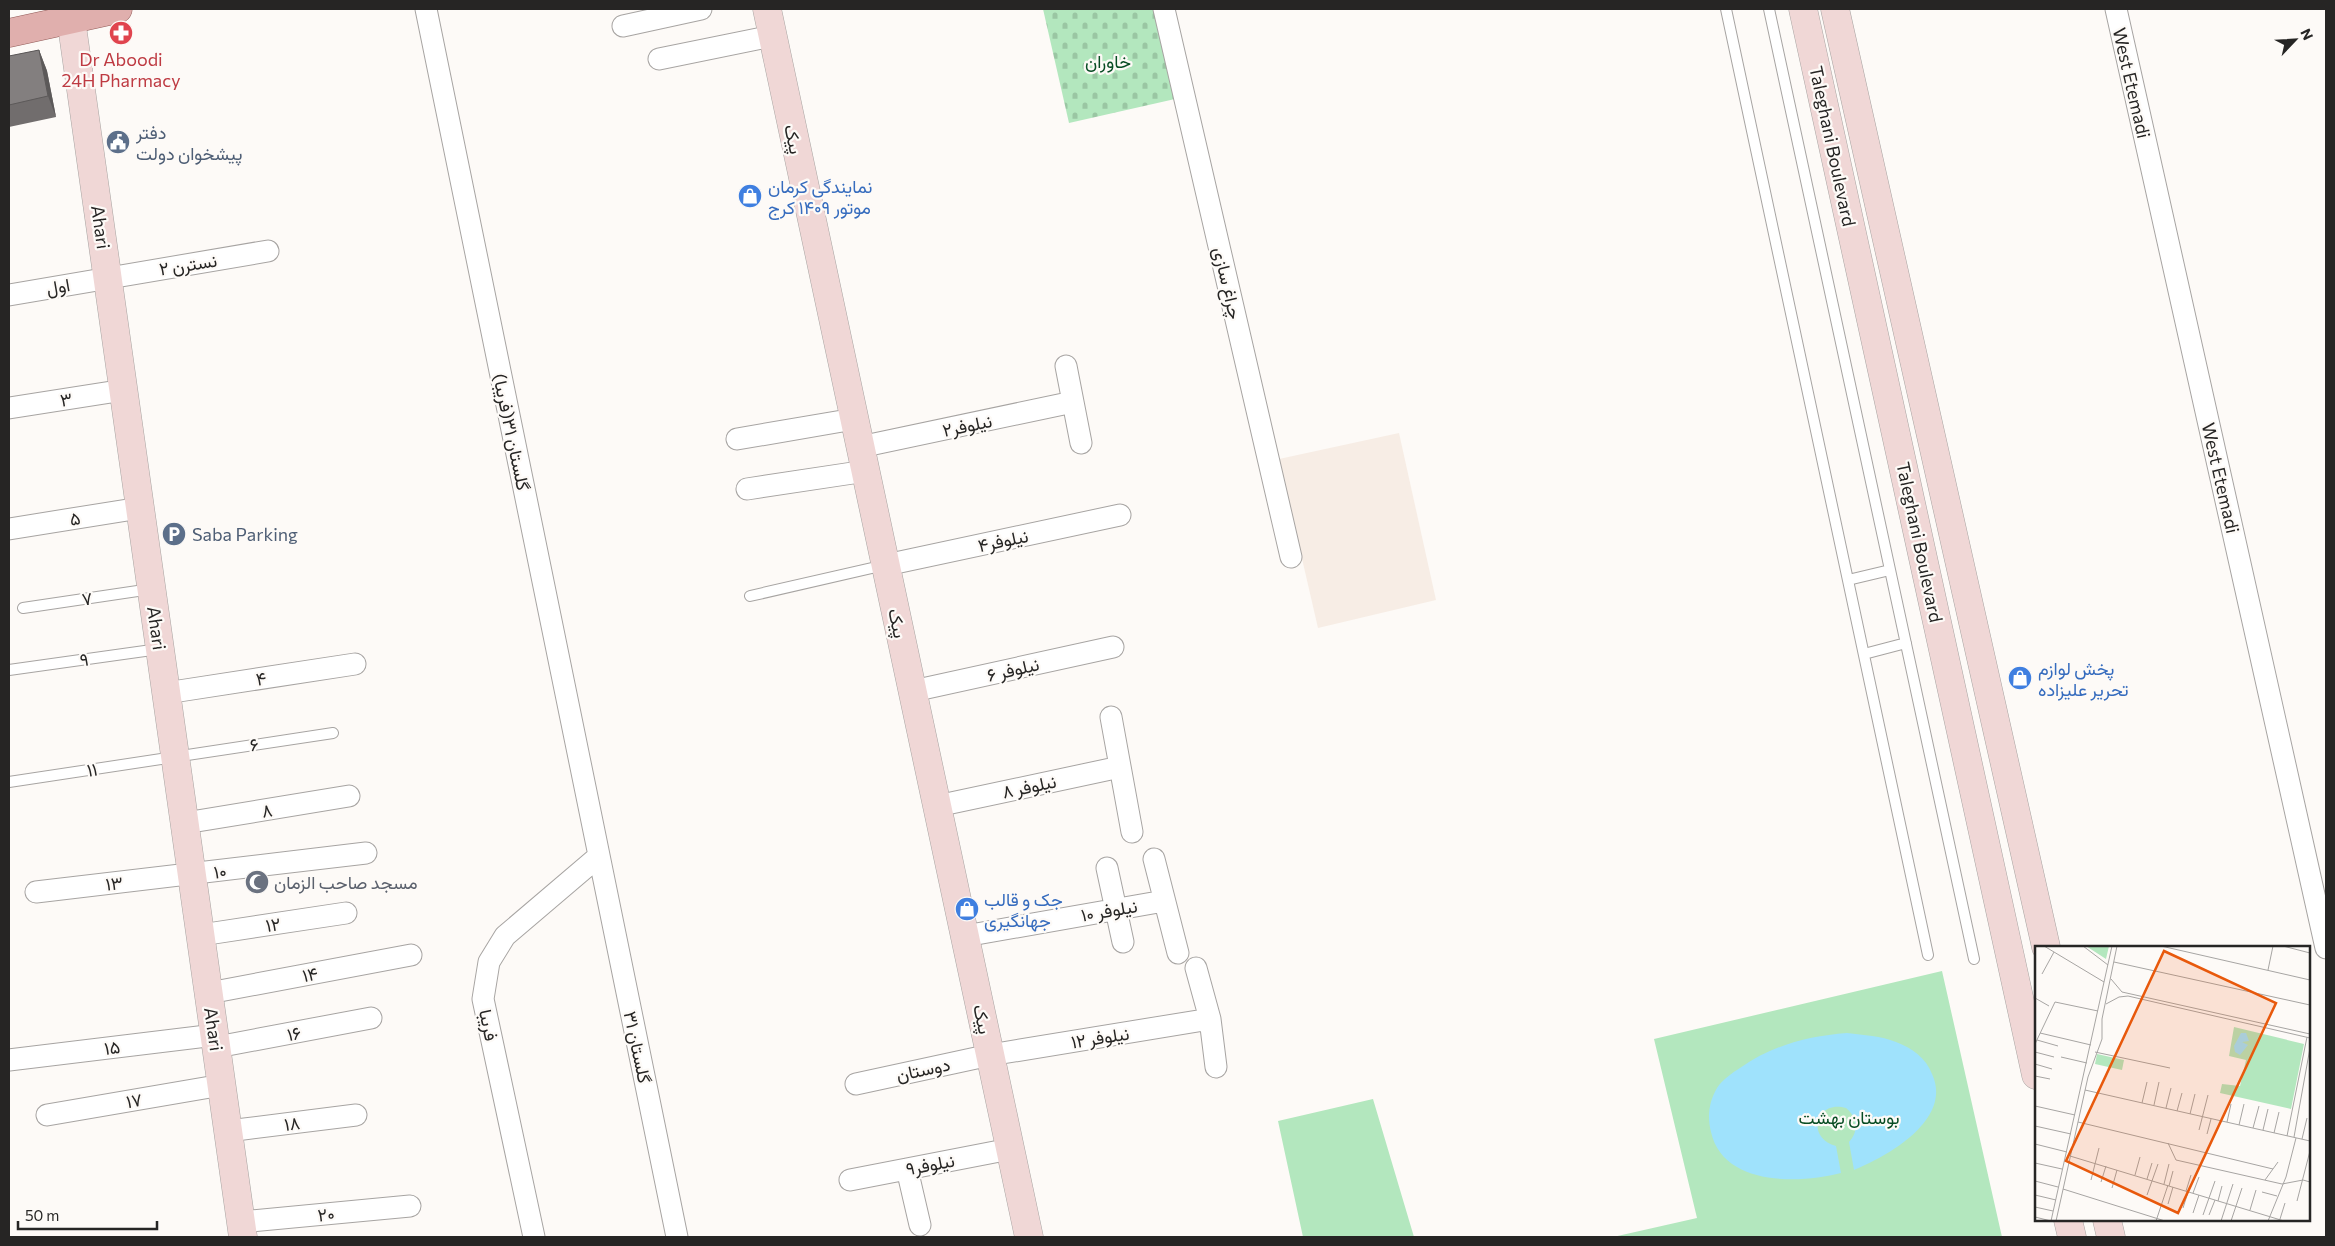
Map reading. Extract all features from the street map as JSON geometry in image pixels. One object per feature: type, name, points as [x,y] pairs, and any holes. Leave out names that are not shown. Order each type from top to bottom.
[{"type":"main road","points":[[9,33],[118,9]]},
{"type":"street","name":"گلستان ۳۱(فریبا)","points":[[426,9],[599,856]]},
{"type":"street","points":[[623,26],[701,9]]},
{"type":"street","name":"پیک","points":[[767,9],[1010,1149],[1026,1237]]},
{"type":"street","name":"چراغ سازی","points":[[1164,9],[1291,557]]},
{"type":"street","name":"Taleghani Boulevard","points":[[1804,9],[2035,1070]]},
{"type":"street","name":"Taleghani Boulevard","points":[[1835,9],[2046,946]]},
{"type":"street","name":"West Etemadi","points":[[2116,9],[2326,948]]},
{"type":"street","name":"Ahari","points":[[71,19],[242,1230]]},
{"type":"street","points":[[659,59],[772,36]]},
{"type":"street","name":"نسترن ۲","points":[[108,277],[268,251]]},
{"type":"street","name":"اول","points":[[9,295],[108,277]]},
{"type":"street","points":[[1066,366],[1081,443]]},
{"type":"street","name":"۳","points":[[9,408],[124,390]]},
{"type":"street","name":"نیلوفر۲","points":[[747,489],[1073,402]]},
{"type":"street","points":[[737,439],[854,419]]},
{"type":"street","name":"۵","points":[[9,529],[140,508]]},
{"type":"street","name":"نیلوفر۴","points":[[886,565],[1120,516]]},
{"type":"street","name":"نیلوفر ۶","points":[[913,692],[1113,647]]},
{"type":"street","name":"۴","points":[[166,693],[355,664]]},
{"type":"street","points":[[1111,717],[1132,832]]},
{"type":"street","name":"نیلوفر ۸","points":[[937,806],[1120,767]]},
{"type":"street","name":"۸","points":[[185,823],[349,796]]},
{"type":"street","name":"۱۰","points":[[192,875],[366,853]]},
{"type":"street","name":"فریبا","points":[[534,1237],[483,998],[489,962],[505,936],[599,856]]},
{"type":"street","name":"گلستان ۳۱","points":[[599,856],[677,1237]]},
{"type":"street","points":[[1154,859],[1178,953]]},
{"type":"street","points":[[1107,868],[1123,942]]},
{"type":"street","name":"۱۳","points":[[36,892],[192,875]]},
{"type":"street","name":"نیلوفر ۱۰","points":[[965,936],[1164,901]]},
{"type":"street","name":"۱۲","points":[[201,935],[346,913]]},
{"type":"street","name":"۱۴","points":[[209,993],[411,955]]},
{"type":"street","points":[[1196,968],[1210,1019],[1216,1067]]},
{"type":"street","name":"۱۶","points":[[216,1041],[371,1018]]},
{"type":"street","name":"نیلوفر ۱۲","points":[[990,1055],[1210,1019]]},
{"type":"street","name":"۱۵","points":[[9,1060],[216,1041]]},
{"type":"street","name":"دوستان","points":[[856,1084],[990,1055]]},
{"type":"street","name":"۱۷","points":[[47,1114],[222,1085]]},
{"type":"street","name":"۱۸","points":[[228,1130],[356,1115]]},
{"type":"street","name":"نیلوفر۹","points":[[850,1180],[1010,1149]]},
{"type":"street","points":[[907,1169],[920,1224]]},
{"type":"street","name":"۲۰","points":[[242,1230],[410,1206]]},
{"type":"street","points":[[2068,1221],[2072,1237]]},
{"type":"street","points":[[2107,1221],[2111,1237]]},
{"type":"lane","points":[[1726,9],[1928,955]]},
{"type":"lane","points":[[1769,9],[1974,960]]},
{"type":"lane","points":[[750,596],[886,565]]},
{"type":"lane","points":[[1848,580],[1890,570]]},
{"type":"lane","name":"۷","points":[[23,608],[152,588]]},
{"type":"lane","points":[[1864,654],[1906,643]]},
{"type":"lane","name":"۹","points":[[9,670],[160,649]]},
{"type":"lane","name":"۶","points":[[175,756],[333,733]]},
{"type":"lane","name":"۱۱","points":[[9,782],[175,756]]},
{"type":"shaded area","points":[[1399,433],[1436,600],[1318,628],[1279,459]]},
{"type":"green space","name":"خاوران","points":[[1043,9],[1155,9],[1175,99],[1069,123]]},
{"type":"green space","name":"بوستان بهشت","points":[[1942,971],[2002,1237],[1613,1237],[1697,1218],[1654,1039]]},
{"type":"green space","points":[[1373,1099],[1414,1237],[1303,1237],[1278,1121]]},
{"type":"water","points":[[1847,1033],[1878,1037],[1896,1042],[1908,1047],[1926,1063],[1932,1074],[1936,1090],[1934,1106],[1926,1120],[1914,1134],[1884,1155],[1854,1170],[1849,1142],[1856,1129],[1855,1120],[1846,1108],[1836,1107],[1827,1109],[1821,1114],[1818,1128],[1820,1135],[1826,1142],[1836,1146],[1841,1173],[1824,1177],[1785,1179],[1765,1177],[1746,1172],[1730,1163],[1718,1150],[1711,1132],[1709,1120],[1712,1099],[1722,1082],[1734,1072],[1765,1053],[1805,1039]]},
{"type":"building","points":[[39,50],[48,96],[9,105],[9,56]]},
{"type":"place","name":"Dr Aboodi 24H Pharmacy","points":[[121,33]]},
{"type":"place","name":"دفتر پیشخوان دولت","points":[[118,142]]},
{"type":"place","name":"نمایندگی کرمان موتور ۱۴۰۹ کرج","points":[[750,196]]},
{"type":"place","name":"Saba Parking","points":[[174,534]]},
{"type":"place","name":"پخش لوازم تحریر علیزاده","points":[[2020,678]]},
{"type":"place","name":"مسجد صاحب الزمان","points":[[257,882]]},
{"type":"place","name":"جک و قالب جهانگیری","points":[[967,909]]}]
